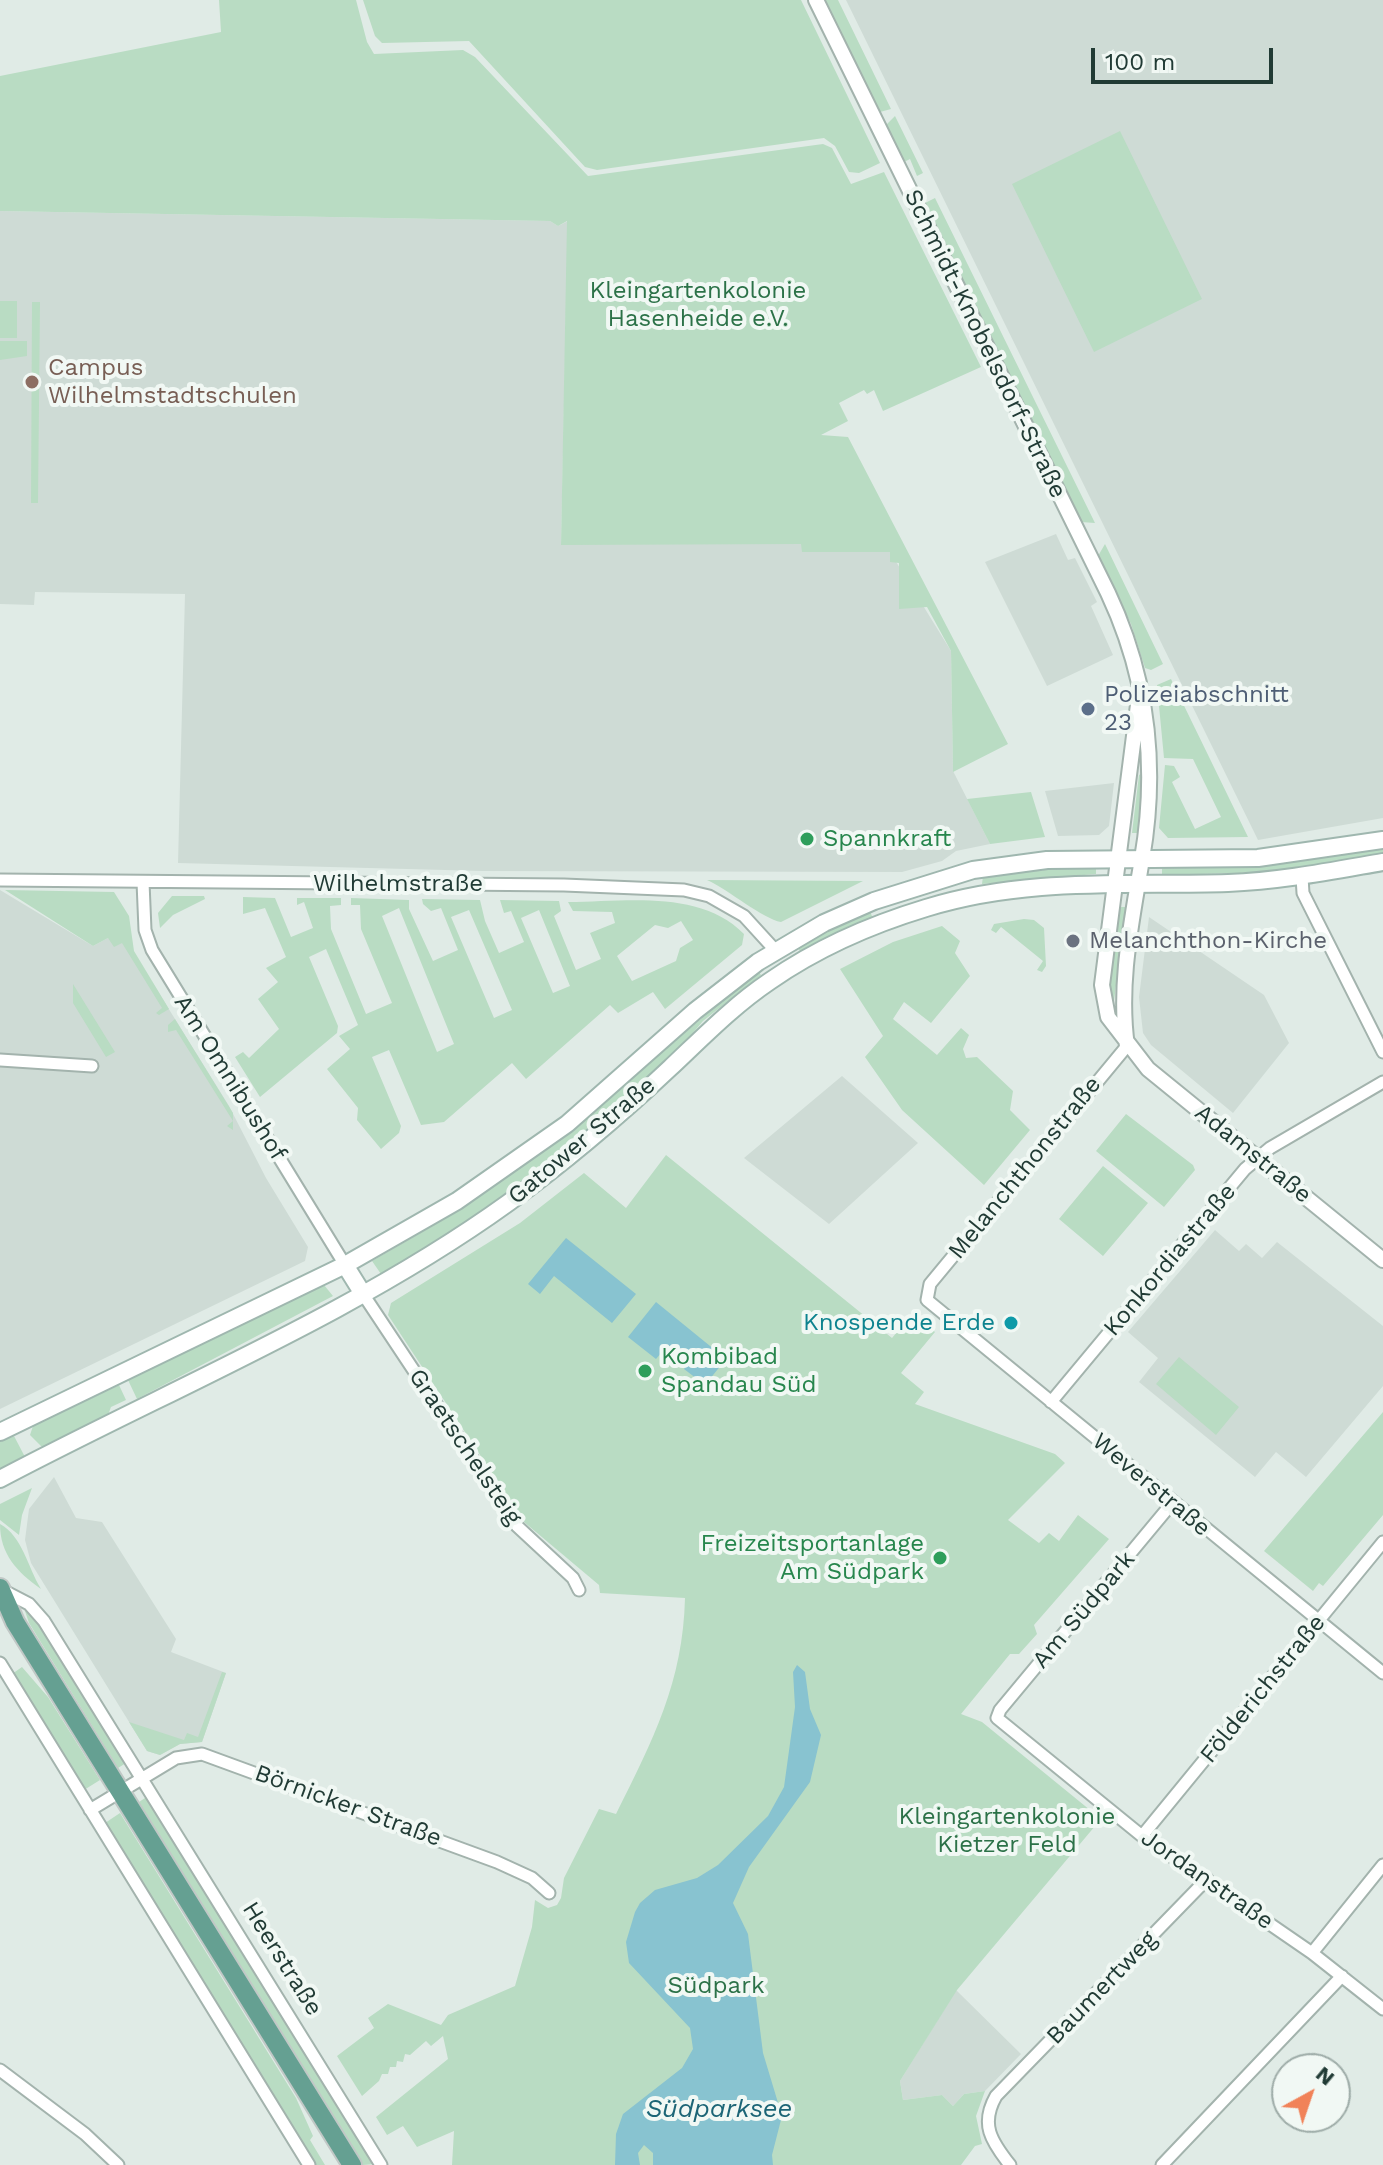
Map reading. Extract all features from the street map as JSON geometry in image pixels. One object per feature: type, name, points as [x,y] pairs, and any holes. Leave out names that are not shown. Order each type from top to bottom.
[{"type":"main road","points":[[775,950],[874,901],[973,870],[1047,860],[1258,858],[1383,840]]},
{"type":"main road","points":[[788,970],[883,923],[924,908],[1002,890],[1116,882],[1223,883],[1302,877],[1383,862]]},
{"type":"main road","points":[[874,901],[883,923]]},
{"type":"main road","name":"Wilhelmstraße","points":[[775,950],[788,970]]},
{"type":"main road","name":"Gatower Straße","points":[[0,1432],[345,1265],[457,1201],[539,1146],[611,1088],[705,1003],[775,950]]},
{"type":"main road","name":"Gatower Straße","points":[[0,1479],[363,1294],[508,1204],[583,1145],[733,1008],[788,970]]},
{"type":"main road","points":[[345,1265],[363,1294]]},
{"type":"main road","name":"Heerstraße","points":[[1,1589],[7,1616],[121,1792],[352,2165]]},
{"type":"street","name":"Schmidt-Knobelsdorf-Straße","points":[[816,0],[1116,611],[1134,660],[1147,714],[1151,762],[1142,858]]},
{"type":"street","name":"Schmidt-Knobelsdorf-Straße","points":[[1119,858],[1140,693]]},
{"type":"street","points":[[1116,882],[1119,858]]},
{"type":"street","points":[[1127,1046],[1123,990],[1142,858]]},
{"type":"street","points":[[1302,877],[1303,893],[1383,1052]]},
{"type":"street","name":"Wilhelmstraße","points":[[0,880],[564,885],[684,890],[709,896],[736,910],[760,930],[775,950]]},
{"type":"street","name":"Am Omnibushof","points":[[143,882],[145,930],[152,950],[345,1265]]},
{"type":"street","name":"Adamstraße","points":[[1116,882],[1102,985],[1108,1017],[1127,1046],[1148,1069],[1383,1260]]},
{"type":"street","name":"Melanchthonstraße","points":[[926,1293],[1127,1046]]},
{"type":"street","points":[[0,1060],[92,1066]]},
{"type":"street","name":"Konkordiastraße","points":[[1051,1402],[1258,1158],[1383,1082]]},
{"type":"street","name":"Weverstraße","points":[[926,1293],[927,1300],[1383,1673]]},
{"type":"street","name":"Graetschelsteig","points":[[363,1294],[517,1526],[573,1578],[579,1590]]},
{"type":"street","name":"Am Südpark","points":[[997,1718],[1173,1502]]},
{"type":"street","name":"Földerichstraße","points":[[1142,1836],[1383,1542]]},
{"type":"street","name":"Heerstraße","points":[[1,1589],[39,1614],[381,2165]]},
{"type":"street","points":[[0,1663],[309,2165]]},
{"type":"street","name":"Jordanstraße","points":[[997,1718],[1142,1836],[1312,1953],[1383,2009]]},
{"type":"street","name":"Börnicker Straße","points":[[142,1779],[176,1758],[193,1754],[213,1757],[497,1862],[532,1878],[549,1893]]},
{"type":"street","points":[[90,1810],[142,1779]]},
{"type":"street","points":[[1312,1953],[1383,1865]]},
{"type":"street","name":"Baumertweg","points":[[1010,2165],[995,2146],[986,2122],[996,2096],[1207,1879]]},
{"type":"street","points":[[1162,2165],[1342,1976]]},
{"type":"street","points":[[0,2070],[85,2134],[118,2165]]},
{"type":"shaded area","points":[[846,0],[1383,0],[1383,818],[1258,840]]},
{"type":"shaded area","points":[[0,211],[550,221],[558,226],[568,221],[561,544],[802,544],[802,552],[890,552],[951,651],[953,771],[990,844],[956,851],[942,861],[902,872],[483,871],[178,863],[185,594],[35,592],[34,605],[0,604]]},
{"type":"shaded area","points":[[1056,534],[1068,560],[1075,558],[1097,602],[1091,606],[1113,655],[1047,686],[985,562]]},
{"type":"shaded area","points":[[1114,783],[1109,826],[1099,835],[1058,836],[1045,791]]},
{"type":"shaded area","points":[[0,890],[93,946],[108,938],[122,942],[139,961],[229,1106],[266,1178],[308,1247],[305,1261],[0,1409]]},
{"type":"shaded area","points":[[1149,917],[1264,995],[1289,1043],[1233,1113],[1151,1045],[1143,1033],[1139,997]]},
{"type":"shaded area","points":[[842,1076],[918,1143],[829,1224],[744,1158]]},
{"type":"shaded area","points":[[1215,1230],[1239,1251],[1246,1244],[1262,1258],[1277,1242],[1383,1326],[1383,1386],[1306,1477],[1276,1452],[1255,1477],[1139,1382],[1158,1358],[1128,1332]]},
{"type":"shaded area","points":[[54,1477],[76,1518],[102,1522],[176,1639],[171,1652],[226,1673],[202,1742],[180,1744],[160,1755],[147,1751],[31,1563],[25,1540],[29,1509]]},
{"type":"shaded area","points":[[956,1990],[1021,2054],[985,2091],[964,2094],[953,2106],[942,2095],[903,2100],[900,2081]]},
{"type":"green space","name":"Kleingartenkolonie Hasenheide e.V.","points":[[219,0],[356,0],[367,42],[374,54],[463,50],[475,57],[588,176],[823,144],[832,148],[851,184],[884,172],[981,367],[883,411],[874,390],[867,394],[864,390],[839,403],[848,421],[821,435],[848,437],[1008,744],[953,772],[951,651],[927,607],[899,609],[899,563],[890,562],[890,552],[802,552],[801,544],[561,545],[567,221],[558,226],[550,221],[0,211],[0,76],[221,32]]},
{"type":"green space","points":[[363,0],[801,0],[880,163],[859,173],[849,172],[835,146],[824,138],[597,170],[585,167],[469,41],[382,43],[375,36]]},
{"type":"green space","points":[[825,0],[838,0],[891,109],[880,112]]},
{"type":"green space","points":[[895,116],[923,173],[917,176],[910,159],[904,162],[886,125]]},
{"type":"green space","points":[[1120,131],[1202,299],[1094,352],[1012,184]]},
{"type":"green space","points":[[935,198],[1095,523],[1081,522],[925,203]]},
{"type":"green space","points":[[0,301],[17,301],[17,338],[0,338]]},
{"type":"green space","points":[[32,302],[40,302],[38,503],[31,503]]},
{"type":"green space","points":[[0,341],[27,341],[27,356],[0,360]]},
{"type":"green space","points":[[1105,544],[1163,664],[1151,670],[1145,668],[1131,624],[1098,556]]},
{"type":"green space","points":[[1171,679],[1248,837],[1168,838],[1159,828],[1165,765],[1174,766],[1180,777],[1172,782],[1195,829],[1221,817],[1193,759],[1164,758],[1157,685]]},
{"type":"green space","points":[[1144,772],[1141,833],[1132,833],[1139,775]]},
{"type":"green space","points":[[1031,792],[1045,837],[990,844],[967,799]]},
{"type":"green space","points":[[1383,847],[1383,857],[1277,872],[1162,875],[1162,867],[1275,863]]},
{"type":"green space","points":[[1096,865],[1096,874],[982,884],[983,876]]},
{"type":"green space","points":[[707,880],[863,881],[781,922],[765,916]]},
{"type":"green space","points":[[5,890],[114,892],[129,916],[134,951],[169,1009],[159,1015],[156,1013],[162,1008],[122,943],[114,947],[108,938],[93,946]]},
{"type":"green space","points":[[172,896],[204,896],[205,899],[173,915],[160,928],[158,913]]},
{"type":"green space","points":[[243,897],[275,898],[291,937],[313,928],[304,902],[297,905],[297,898],[341,898],[341,905],[330,906],[331,929],[366,1014],[392,1003],[361,929],[360,905],[351,905],[351,898],[409,900],[409,909],[433,961],[458,950],[441,908],[431,911],[422,899],[480,900],[499,953],[524,942],[511,911],[504,913],[500,900],[559,901],[561,911],[554,916],[576,970],[601,959],[590,933],[615,923],[612,912],[573,911],[568,902],[637,900],[684,904],[726,920],[744,934],[742,945],[665,1009],[653,992],[618,1013],[610,1005],[526,1079],[512,1063],[444,1122],[421,1125],[389,1050],[372,1057],[401,1126],[399,1133],[381,1149],[357,1120],[358,1108],[327,1069],[350,1049],[339,1036],[358,1025],[326,949],[309,957],[338,1026],[337,1033],[260,1097],[235,1057],[243,1052],[249,1058],[279,1029],[258,999],[278,982],[266,968],[286,957],[265,908],[243,914]],"holes":[[[399,908],[454,1044],[437,1052],[382,916]],[[469,910],[512,1010],[494,1018],[451,917]],[[539,910],[570,986],[553,993],[521,918]],[[681,921],[693,940],[680,948],[676,961],[632,981],[617,956],[655,925],[668,928]]]},
{"type":"green space","points":[[1117,907],[1126,907],[1113,1009],[1108,994]]},
{"type":"green space","points":[[870,911],[873,919],[802,954],[797,947]]},
{"type":"green space","points":[[1034,920],[1044,928],[1046,966],[1042,972],[1037,970],[1043,961],[1001,927],[996,933],[991,930],[994,924]]},
{"type":"green space","points":[[942,926],[960,941],[955,953],[970,976],[931,1023],[904,1002],[893,1019],[937,1055],[961,1028],[969,1035],[963,1049],[966,1058],[977,1057],[1013,1091],[1010,1110],[1030,1130],[984,1185],[902,1110],[865,1057],[883,1036],[840,969],[893,942]]},
{"type":"green space","points":[[758,971],[761,975],[703,1021],[680,1048],[558,1156],[458,1228],[381,1274],[372,1261],[453,1214],[542,1153]]},
{"type":"green space","points":[[73,984],[115,1052],[106,1057],[73,1003]]},
{"type":"green space","points":[[175,1019],[233,1113],[233,1121],[176,1030],[168,1032],[168,1025]]},
{"type":"green space","points":[[1126,1114],[1193,1165],[1195,1170],[1164,1207],[1096,1151]]},
{"type":"green space","points":[[666,1155],[892,1338],[913,1313],[935,1332],[901,1373],[924,1392],[915,1404],[1055,1454],[1065,1463],[1008,1520],[1039,1543],[1049,1533],[1059,1541],[1078,1515],[1109,1539],[1034,1625],[1037,1634],[1019,1654],[1010,1654],[961,1714],[982,1722],[1101,1819],[957,1990],[900,2081],[903,2100],[942,2095],[953,2106],[964,2094],[985,2091],[976,2116],[982,2144],[975,2146],[961,2165],[452,2165],[454,2131],[417,2147],[403,2126],[387,2135],[376,2117],[448,2059],[443,2036],[431,2046],[426,2041],[410,2055],[405,2054],[403,2062],[397,2061],[396,2067],[390,2067],[388,2074],[382,2074],[379,2081],[362,2096],[337,2056],[374,2028],[368,2018],[388,2004],[441,2025],[448,2015],[515,1986],[532,1927],[535,1900],[548,1908],[557,1905],[564,1878],[599,1809],[616,1814],[642,1761],[664,1710],[679,1657],[683,1628],[685,1598],[600,1593],[599,1585],[524,1522],[388,1315],[391,1303],[520,1223],[584,1173],[626,1208]]},
{"type":"green space","points":[[1103,1166],[1148,1203],[1103,1256],[1059,1219]]},
{"type":"green space","points":[[324,1285],[333,1296],[137,1399],[128,1380]]},
{"type":"green space","points":[[1179,1357],[1239,1407],[1216,1435],[1156,1384]]},
{"type":"green space","points":[[119,1385],[126,1400],[111,1407],[108,1415],[43,1448],[30,1435],[33,1426]]},
{"type":"green space","points":[[1383,1412],[1383,1515],[1323,1586],[1319,1583],[1313,1591],[1264,1551]]},
{"type":"green space","points":[[14,1436],[25,1457],[0,1470],[0,1442]]},
{"type":"green space","points":[[32,1488],[22,1515],[19,1535],[0,1520],[0,1504]]},
{"type":"green space","points":[[0,1524],[14,1536],[41,1589],[24,1576],[12,1561],[3,1544]]},
{"type":"green space","points":[[23,1605],[37,1619],[126,1763],[118,1768],[29,1623]]},
{"type":"green space","points":[[22,1667],[48,1697],[100,1780],[84,1790],[12,1674]]},
{"type":"green space","points":[[222,1672],[226,1673],[202,1742],[180,1744],[160,1755],[147,1751],[129,1722],[184,1740],[187,1733],[198,1737]]},
{"type":"green space","points":[[148,1796],[375,2164],[363,2165],[139,1802]]},
{"type":"green space","points":[[120,1813],[296,2098],[313,2136],[310,2140],[325,2165],[316,2165],[105,1823]]},
{"type":"water","points":[[566,1238],[636,1294],[612,1323],[554,1276],[540,1294],[528,1284]]},
{"type":"water","points":[[656,1302],[726,1359],[705,1385],[684,1369],[689,1362],[668,1345],[656,1359],[628,1337]]},
{"type":"water","name":"Südparksee","points":[[797,1665],[805,1672],[810,1709],[821,1735],[810,1782],[749,1867],[733,1903],[748,1934],[763,2053],[782,2116],[772,2155],[773,2165],[653,2165],[653,2153],[644,2145],[638,2153],[640,2165],[615,2165],[616,2134],[623,2114],[682,2068],[693,2049],[690,2028],[629,1963],[626,1942],[635,1912],[655,1890],[697,1878],[718,1865],[768,1816],[784,1787],[795,1707],[793,1672]]},
{"type":"place","name":"Campus Wilhelmstadtschulen","points":[[32,382]]},
{"type":"place","name":"Polizeiabschnitt 23","points":[[1088,709]]},
{"type":"place","name":"Spannkraft","points":[[807,839]]},
{"type":"place","name":"Melanchthon-Kirche","points":[[1073,941]]},
{"type":"place","name":"Knospende Erde","points":[[1011,1323]]},
{"type":"place","name":"Kombibad Spandau Süd","points":[[645,1371]]},
{"type":"place","name":"Freizeitsportanlage Am Südpark","points":[[940,1558]]},
{"type":"park label","name":"Kleingartenkolonie Kietzer Feld","points":[[1007,1831]]},
{"type":"park label","name":"Südpark","points":[[716,1986]]}]
